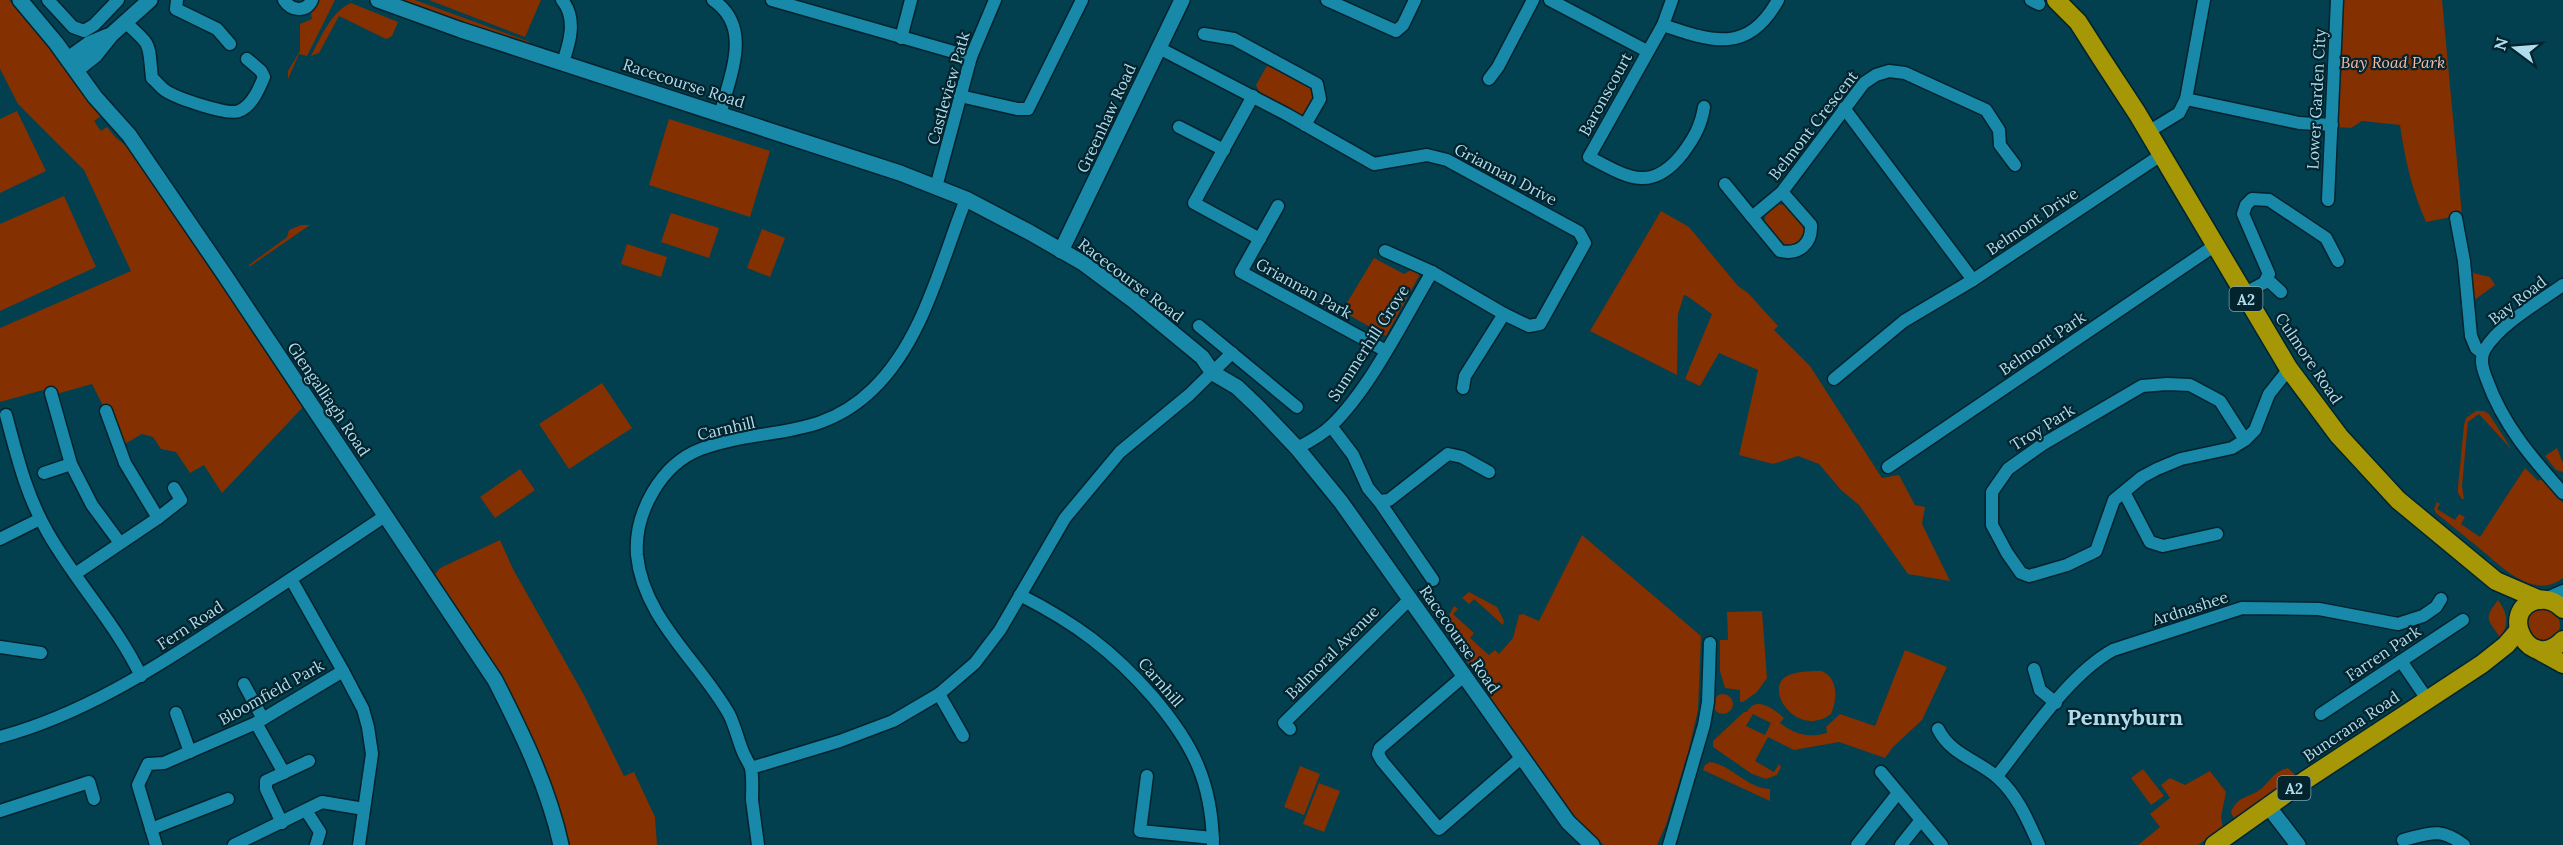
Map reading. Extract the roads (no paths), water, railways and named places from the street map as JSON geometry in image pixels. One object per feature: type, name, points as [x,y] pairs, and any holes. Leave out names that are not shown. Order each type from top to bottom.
[{"type":"highway","name":"Culmore Road","points":[[2042,1],[2078,22],[2148,132],[2289,369],[2339,436],[2398,500],[2496,581],[2542,599]]},
{"type":"highway","name":"Culmore Road","points":[[2496,581],[2511,605],[2518,627]]},
{"type":"highway","name":"A2","points":[[2563,609],[2556,603],[2542,599],[2527,605],[2518,627],[2526,643],[2563,663]]},
{"type":"highway","name":"Buncrana Road","points":[[2214,845],[2268,806],[2482,664],[2506,645],[2518,627]]},
{"type":"highway","name":"A2","points":[[2535,648],[2551,649],[2563,640]]},
{"type":"highway","name":"Buncrana Road","points":[[2482,664],[2535,648]]},
{"type":"main road","name":"Glengalliagh Road","points":[[20,0],[72,64],[95,97],[135,144],[495,680],[526,740],[555,820],[561,845]]},
{"type":"main road","points":[[72,64],[94,55],[111,35],[150,0]]},
{"type":"main road","name":"Racecourse Road","points":[[378,0],[470,33],[721,112],[900,172],[966,199],[1083,263],[1202,357],[1213,373],[1238,387],[1297,448],[1341,502],[1568,822],[1592,845]]},
{"type":"main road","name":"Greenhaw Road","points":[[1061,251],[1182,0]]},
{"type":"main road","points":[[2268,806],[2298,845]]},
{"type":"street","points":[[48,0],[73,27],[84,31],[94,25],[118,0]]},
{"type":"street","points":[[177,0],[176,9],[217,29],[231,44]]},
{"type":"street","points":[[284,0],[295,9],[302,9],[309,6],[312,0]]},
{"type":"street","points":[[562,0],[568,7],[571,20],[563,62]]},
{"type":"street","points":[[713,0],[730,15],[736,29],[732,70],[721,112]]},
{"type":"street","points":[[772,0],[971,57]]},
{"type":"street","points":[[901,38],[911,0]]},
{"type":"street","name":"Castleview Patk","points":[[936,187],[971,57],[995,0]]},
{"type":"street","points":[[960,96],[1017,109],[1028,109],[1082,0]]},
{"type":"street","points":[[1327,0],[1396,31],[1403,25],[1415,0]]},
{"type":"street","points":[[1489,79],[1498,67],[1533,0]]},
{"type":"street","points":[[1550,0],[1647,51]]},
{"type":"street","name":"Baronscourt","points":[[1672,0],[1663,25],[1589,157],[1629,177],[1644,178],[1659,175],[1672,168],[1690,144],[1701,125],[1704,107]]},
{"type":"street","points":[[1663,25],[1710,39],[1738,38],[1754,31],[1768,18],[1778,0]]},
{"type":"street","points":[[2148,132],[2179,113],[2186,99],[2204,0]]},
{"type":"street","name":"Lower Garden City","points":[[2328,200],[2337,0]]},
{"type":"street","points":[[125,22],[151,48],[152,78],[166,91],[220,111],[239,111],[250,103],[261,83],[264,77],[261,70],[247,59]]},
{"type":"street","points":[[1204,34],[1234,39],[1317,84],[1320,99],[1305,125]]},
{"type":"street","name":"Griannan Drive","points":[[1159,48],[1253,96],[1374,164],[1427,155],[1447,160],[1579,232],[1585,243],[1540,324],[1529,326],[1432,272],[1385,251]]},
{"type":"street","name":"Belmont Crescent","points":[[1752,217],[1782,192],[1864,83],[1876,75],[1889,71],[1905,73],[1986,110],[1999,130],[2000,145],[2015,165]]},
{"type":"street","points":[[1253,96],[1194,202],[1260,239]]},
{"type":"street","points":[[2186,99],[2299,123],[2332,125]]},
{"type":"street","points":[[1844,108],[1973,280]]},
{"type":"street","points":[[1179,127],[1224,150]]},
{"type":"street","name":"Belmont Drive","points":[[1833,379],[1870,346],[1919,311],[1973,280],[2161,155]]},
{"type":"street","points":[[1725,184],[1780,251],[1796,252],[1812,236],[1811,225],[1782,192]]},
{"type":"street","name":"Carnhill","points":[[758,845],[751,768],[730,717],[720,699],[663,622],[645,588],[639,571],[637,552],[642,515],[658,484],[672,468],[690,454],[720,444],[816,424],[842,412],[872,391],[892,368],[911,340],[966,199]]},
{"type":"street","points":[[2268,280],[2269,274],[2243,214],[2246,205],[2252,199],[2270,200],[2326,238],[2338,261]]},
{"type":"street","name":"Griannan Park","points":[[1278,206],[1241,272],[1386,351]]},
{"type":"street","points":[[2456,219],[2464,261],[2471,336],[2476,348],[2483,353],[2482,366],[2503,418],[2520,443],[2563,493]]},
{"type":"street","name":"Belmont Park","points":[[1888,466],[2214,246]]},
{"type":"street","name":"Summerhill Grove","points":[[1297,448],[1331,426],[1350,405],[1386,351],[1432,272]]},
{"type":"street","points":[[2244,294],[2268,280]]},
{"type":"street","points":[[2268,280],[2281,292]]},
{"type":"street","name":"Bay Road","points":[[2483,353],[2502,329],[2563,285]]},
{"type":"street","points":[[1463,388],[1465,376],[1504,314]]},
{"type":"street","points":[[1199,326],[1297,407]]},
{"type":"street","points":[[751,768],[837,742],[893,721],[939,694],[975,663],[1000,630],[1063,521],[1112,461],[1213,373],[1232,353]]},
{"type":"street","points":[[2245,440],[2255,430],[2270,394],[2289,369]]},
{"type":"street","name":"Troy Park","points":[[2190,385],[2220,401],[2245,440],[2232,448],[2181,459],[2142,477],[2114,500],[2096,551],[2067,565],[2029,576],[2021,573],[1992,525],[1992,492],[2008,469],[2043,444],[2142,386],[2190,385]]},
{"type":"street","points":[[51,393],[71,464],[93,505],[120,543]]},
{"type":"street","points":[[106,411],[125,463],[158,518]]},
{"type":"street","points":[[6,415],[22,477],[40,519],[98,605],[141,676]]},
{"type":"street","points":[[1331,426],[1353,454],[1368,488],[1433,580]]},
{"type":"street","points":[[1379,501],[1389,500],[1448,454],[1462,457],[1489,471]]},
{"type":"street","points":[[44,473],[71,464]]},
{"type":"street","points":[[75,574],[181,500],[174,488]]},
{"type":"street","points":[[2124,492],[2150,542],[2163,546],[2217,534]]},
{"type":"street","name":"Fern Road","points":[[0,737],[66,714],[141,676],[385,516]]},
{"type":"street","points":[[0,539],[40,519]]},
{"type":"street","name":"Bloomfield Park","points":[[291,579],[363,709],[372,754],[359,845]]},
{"type":"street","points":[[2542,599],[2563,591]]},
{"type":"street","name":"Carnhill","points":[[1020,595],[1064,619],[1107,649],[1126,666],[1173,721],[1192,749],[1207,788],[1213,842],[1140,831],[1147,776]]},
{"type":"street","name":"Balmoral Avenue","points":[[1290,729],[1284,723],[1410,599]]},
{"type":"street","name":"Ardnashee","points":[[1996,776],[2091,664],[2113,650],[2242,608],[2319,609],[2398,624],[2423,616],[2436,607],[2441,599]]},
{"type":"street","name":"Farren Park","points":[[2321,714],[2463,620]]},
{"type":"street","points":[[1669,845],[1704,725],[1708,702],[1710,643]]},
{"type":"street","points":[[0,647],[41,654]]},
{"type":"street","points":[[2401,661],[2427,699]]},
{"type":"street","points":[[2034,669],[2040,690],[2056,703]]},
{"type":"street","name":"Bloomfield Park","points":[[151,829],[138,785],[148,764],[164,763],[259,721],[343,670]]},
{"type":"street","points":[[1465,675],[1380,748],[1378,754],[1382,761],[1439,829],[1521,758]]},
{"type":"street","points":[[244,684],[284,773]]},
{"type":"street","points":[[939,694],[963,736]]},
{"type":"street","points":[[176,713],[190,752]]},
{"type":"street","points":[[1938,729],[1944,742],[1996,776],[2022,807],[2039,845]]},
{"type":"street","points":[[282,823],[266,789],[266,781],[309,761]]},
{"type":"street","points":[[1881,772],[1942,845]]},
{"type":"street","points":[[0,811],[89,782],[94,799]]},
{"type":"street","points":[[1857,845],[1898,793]]},
{"type":"street","points":[[156,845],[151,829],[228,799]]},
{"type":"street","points":[[234,845],[307,812],[322,802],[364,809]]},
{"type":"street","points":[[307,812],[320,832],[316,845]]},
{"type":"street","points":[[1901,845],[1921,820]]},
{"type":"street","points":[[2403,840],[2436,831],[2449,834],[2464,845]]},
{"type":"district","name":"Pennyburn","points":[[2125,717]]},
{"type":"park label","name":"Bay Road Park","points":[[2393,62]]}]
